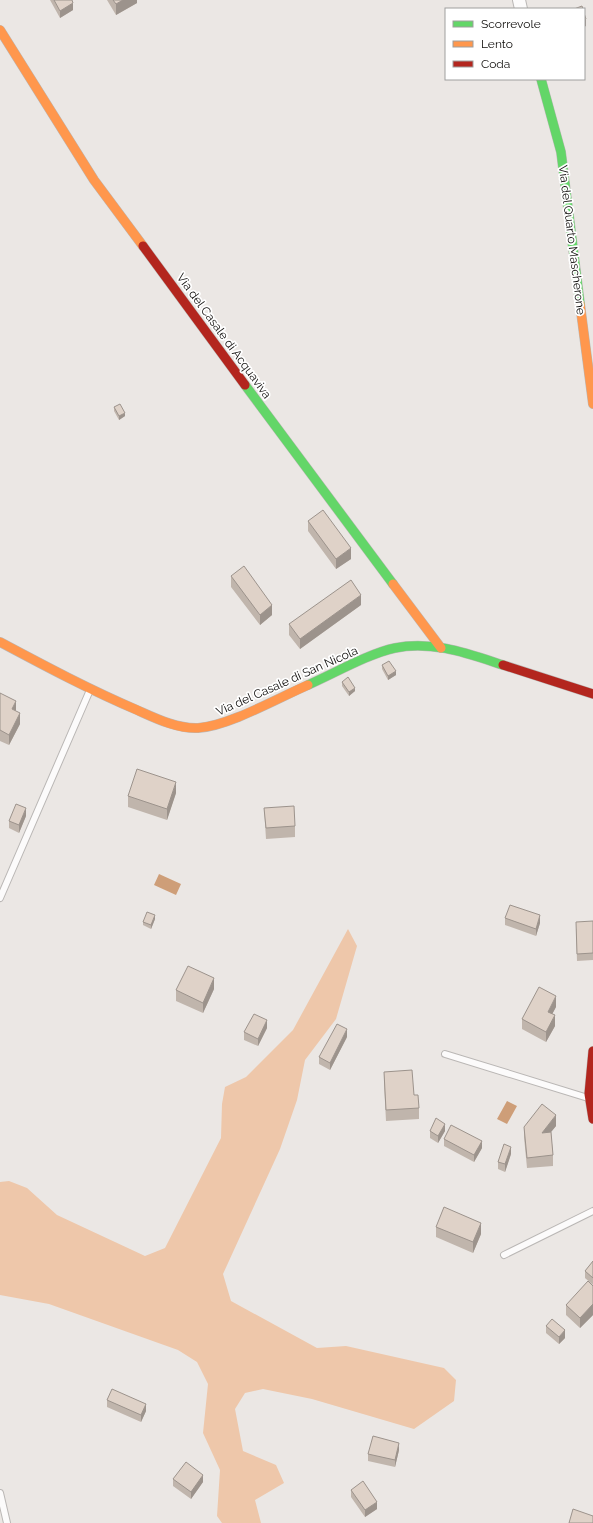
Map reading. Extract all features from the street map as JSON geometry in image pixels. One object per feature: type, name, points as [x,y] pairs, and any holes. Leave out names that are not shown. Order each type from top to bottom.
[{"type":"street","name":"Via del Casale di Acquaviva","points":[[0,30],[94,180],[297,456],[441,648]]},
{"type":"street","name":"Via del Quarto Mascherone","points":[[541,80],[561,152],[593,404]]},
{"type":"street","name":"Via del Casale di San Nicola","points":[[0,642],[90,690],[163,721],[188,727],[204,727],[227,721],[386,650],[414,645],[462,652],[593,694]]},
{"type":"street","points":[[593,1051],[590,1098],[593,1119]]},
{"type":"lane","points":[[0,898],[90,690]]},
{"type":"lane","points":[[445,1054],[590,1098]]},
{"type":"lane","points":[[504,1255],[593,1211]]},
{"type":"lane","points":[[0,1493],[7,1523]]},
{"type":"shaded area","points":[[159,874],[181,884],[176,895],[154,885]]},
{"type":"shaded area","points":[[348,929],[357,946],[336,1019],[305,1060],[297,1100],[280,1149],[223,1274],[231,1301],[317,1348],[346,1346],[444,1368],[456,1380],[454,1401],[414,1429],[312,1399],[263,1389],[245,1393],[235,1409],[243,1451],[276,1465],[284,1483],[255,1500],[261,1523],[222,1523],[217,1516],[220,1470],[203,1433],[208,1384],[197,1362],[178,1350],[49,1304],[0,1295],[0,1182],[9,1181],[27,1188],[57,1215],[145,1256],[165,1248],[221,1138],[222,1104],[225,1087],[246,1077],[293,1030]]},
{"type":"shaded area","points":[[507,1101],[517,1106],[507,1124],[497,1119]]},
{"type":"building","points":[[54,0],[72,0],[73,3],[60,11]]},
{"type":"building","points":[[113,0],[123,0],[116,4]]},
{"type":"building","points":[[120,404],[125,413],[119,416],[114,407]]},
{"type":"building","points":[[323,510],[351,548],[336,559],[308,521]]},
{"type":"building","points":[[244,566],[272,605],[260,615],[231,576]]},
{"type":"building","points":[[351,580],[361,595],[300,639],[289,624]]},
{"type":"building","points":[[389,661],[396,671],[388,676],[382,665]]},
{"type":"building","points":[[348,677],[355,688],[349,692],[342,682]]},
{"type":"building","points":[[0,693],[16,701],[12,709],[20,713],[9,735],[0,730]]},
{"type":"building","points":[[137,769],[176,782],[167,809],[128,796]]},
{"type":"building","points":[[16,804],[26,808],[19,825],[9,821]]},
{"type":"building","points":[[294,806],[295,826],[266,828],[264,808]]},
{"type":"building","points":[[510,905],[540,915],[536,929],[505,918]]},
{"type":"building","points":[[147,912],[155,915],[151,925],[143,922]]},
{"type":"building","points":[[593,921],[593,953],[577,954],[576,922]]},
{"type":"building","points":[[188,966],[214,978],[203,1003],[176,990]]},
{"type":"building","points":[[539,987],[556,996],[548,1012],[555,1015],[546,1032],[522,1019]]},
{"type":"building","points":[[254,1014],[267,1020],[258,1039],[244,1032]]},
{"type":"building","points":[[337,1024],[347,1029],[330,1063],[319,1057]]},
{"type":"building","points":[[412,1070],[414,1095],[418,1095],[419,1108],[386,1110],[384,1072]]},
{"type":"building","points":[[542,1104],[556,1115],[542,1133],[551,1132],[553,1155],[527,1158],[524,1127]]},
{"type":"building","points":[[436,1118],[445,1124],[438,1136],[430,1131]]},
{"type":"building","points":[[451,1125],[482,1141],[474,1155],[444,1139]]},
{"type":"building","points":[[504,1144],[511,1147],[505,1164],[498,1162]]},
{"type":"building","points":[[444,1207],[481,1223],[473,1242],[436,1227]]},
{"type":"building","points":[[593,1261],[593,1278],[585,1271]]},
{"type":"building","points":[[588,1281],[593,1286],[593,1304],[580,1318],[566,1305]]},
{"type":"building","points":[[552,1319],[565,1330],[559,1337],[546,1326]]},
{"type":"building","points":[[112,1389],[146,1404],[141,1415],[107,1400]]},
{"type":"building","points":[[373,1436],[399,1443],[395,1460],[368,1454]]},
{"type":"building","points":[[186,1462],[203,1475],[191,1492],[173,1479]]},
{"type":"building","points":[[363,1481],[377,1502],[365,1510],[351,1490]]},
{"type":"building","points":[[573,1509],[593,1516],[593,1523],[569,1523]]},
{"type":"traffic: fast","points":[[541,80],[561,152],[580,304]]},
{"type":"traffic: fast","points":[[245,385],[393,584]]},
{"type":"traffic: fast","points":[[308,685],[374,654],[409,646],[450,649],[503,665]]},
{"type":"traffic: slow","points":[[0,30],[94,180],[143,246]]},
{"type":"traffic: slow","points":[[580,304],[593,404]]},
{"type":"traffic: slow","points":[[393,584],[441,648]]},
{"type":"traffic: slow","points":[[0,642],[102,694],[159,719],[182,727],[198,728],[224,722],[253,711],[308,685]]},
{"type":"traffic: jam","points":[[143,246],[245,385]]},
{"type":"traffic: jam","points":[[503,665],[593,694]]},
{"type":"traffic: jam","points":[[593,1051],[589,1094],[593,1119]]}]
